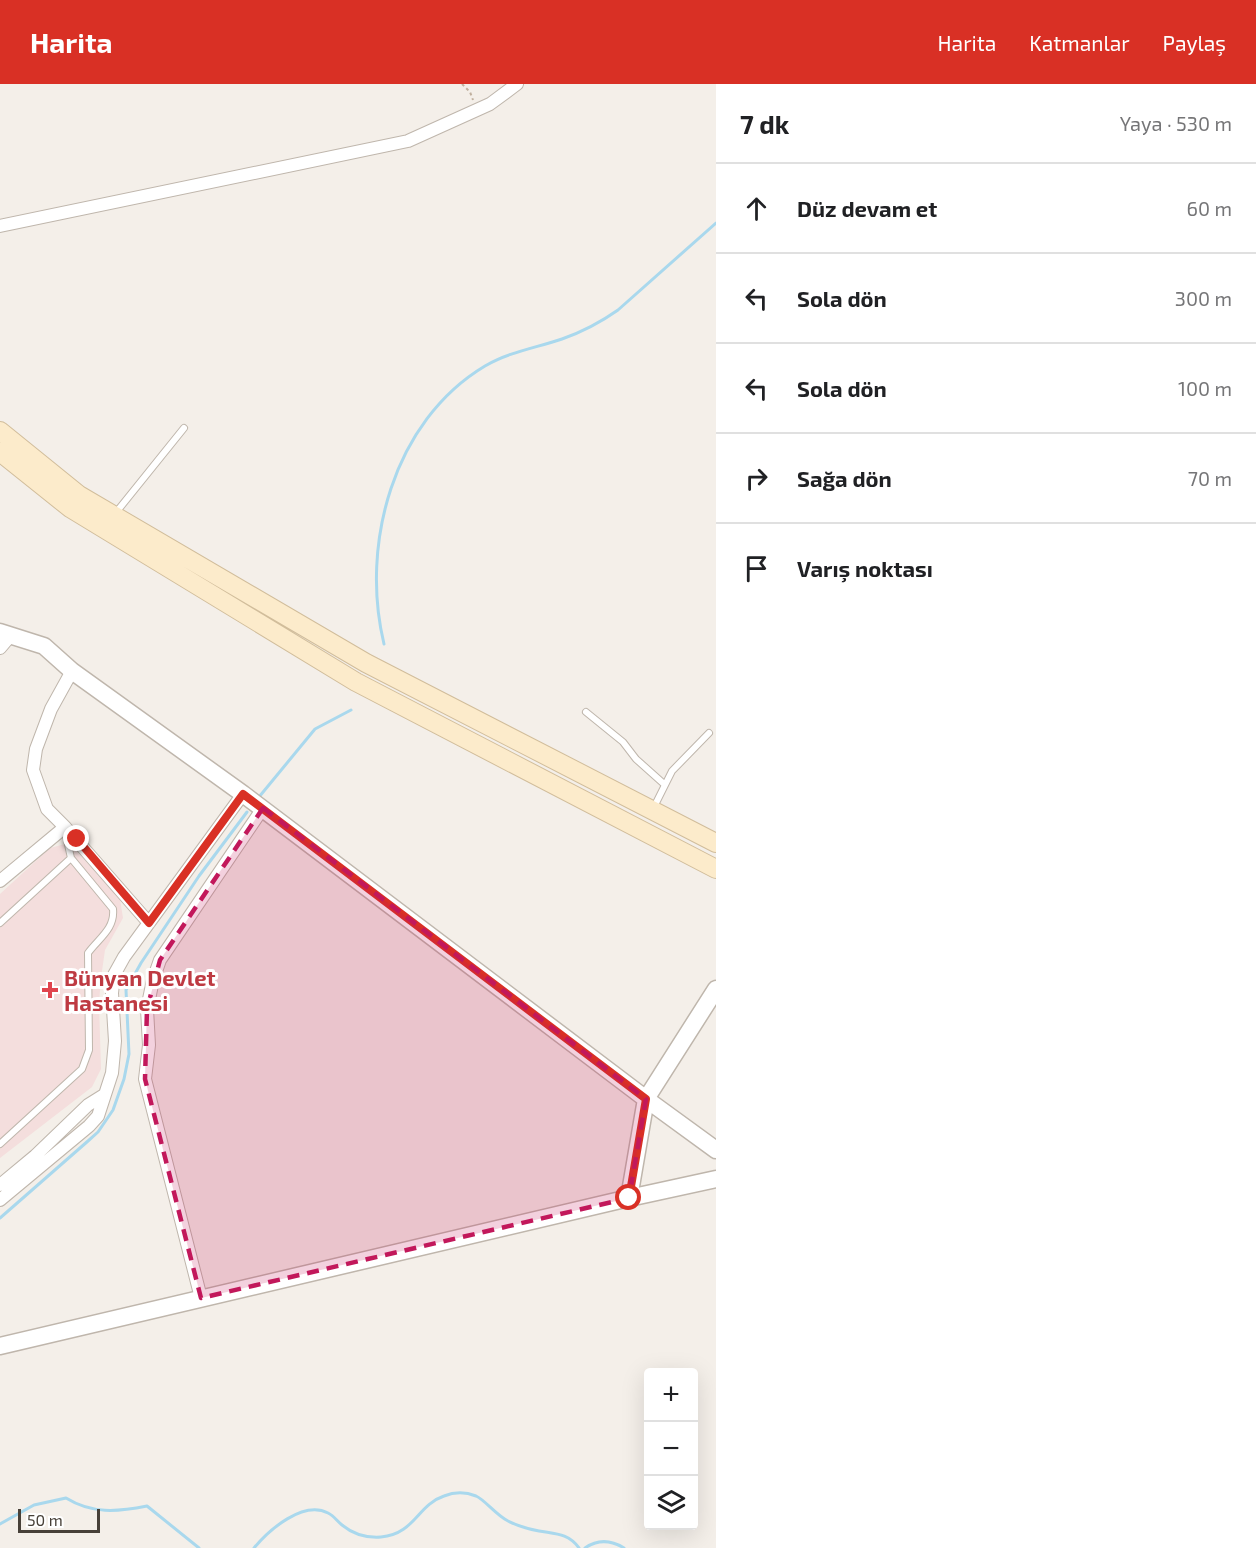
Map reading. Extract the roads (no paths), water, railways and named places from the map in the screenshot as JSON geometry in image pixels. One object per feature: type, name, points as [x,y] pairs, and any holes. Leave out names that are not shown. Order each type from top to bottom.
[{"type":"main road","points":[[0,431],[79,495],[366,663],[716,843]]},
{"type":"main road","points":[[0,452],[70,508],[357,682],[716,868]]},
{"type":"street","points":[[0,226],[408,141],[490,104],[517,84]]},
{"type":"street","points":[[4,638],[44,646],[72,671],[262,808],[716,1150]]},
{"type":"street","points":[[72,671],[51,708],[36,748],[33,770],[47,810],[65,827],[149,923]]},
{"type":"street","points":[[0,1200],[98,1116],[111,1074],[115,1051],[111,993],[114,975],[243,794]]},
{"type":"street","points":[[201,1298],[145,1079],[149,1045],[147,1009],[150,990],[160,960],[262,808]]},
{"type":"street","points":[[0,882],[65,827]]},
{"type":"street","points":[[629,1198],[646,1099],[716,989]]},
{"type":"street","points":[[0,1185],[35,1156],[88,1105],[104,1095]]},
{"type":"street","points":[[0,1346],[716,1179]]},
{"type":"lane","points":[[114,515],[184,428]]},
{"type":"lane","points":[[586,712],[617,737],[636,759],[664,784]]},
{"type":"lane","points":[[652,810],[672,771],[709,733]]},
{"type":"lane","points":[[0,1143],[82,1069],[89,1050],[88,953],[110,930],[114,918],[112,909],[71,858],[65,827]]},
{"type":"lane","points":[[0,922],[71,858]]},
{"type":"waterway","points":[[384,644],[378,606],[377,567],[381,527],[391,488],[406,452],[427,419],[453,390],[485,366],[513,354],[569,336],[618,310],[716,223]]},
{"type":"waterway","points":[[259,797],[315,729],[351,710]]},
{"type":"waterway","points":[[0,1218],[98,1132],[113,1110],[124,1079],[129,1054],[126,990],[141,963],[199,876],[247,812]]},
{"type":"waterway","points":[[254,1548],[277,1526],[308,1510],[328,1513],[346,1528],[360,1535],[376,1537],[392,1535],[409,1525],[435,1500],[460,1493],[479,1498],[512,1523],[561,1535],[570,1539],[579,1548]]},
{"type":"waterway","points":[[0,1524],[34,1505],[66,1498],[85,1507],[105,1510],[125,1510],[147,1506],[199,1548]]},
{"type":"waterway","points":[[585,1548],[604,1542],[614,1543],[624,1548]]},
{"type":"place","name":"Bünyan Devlet Hastanesi","points":[[50,990]]}]
